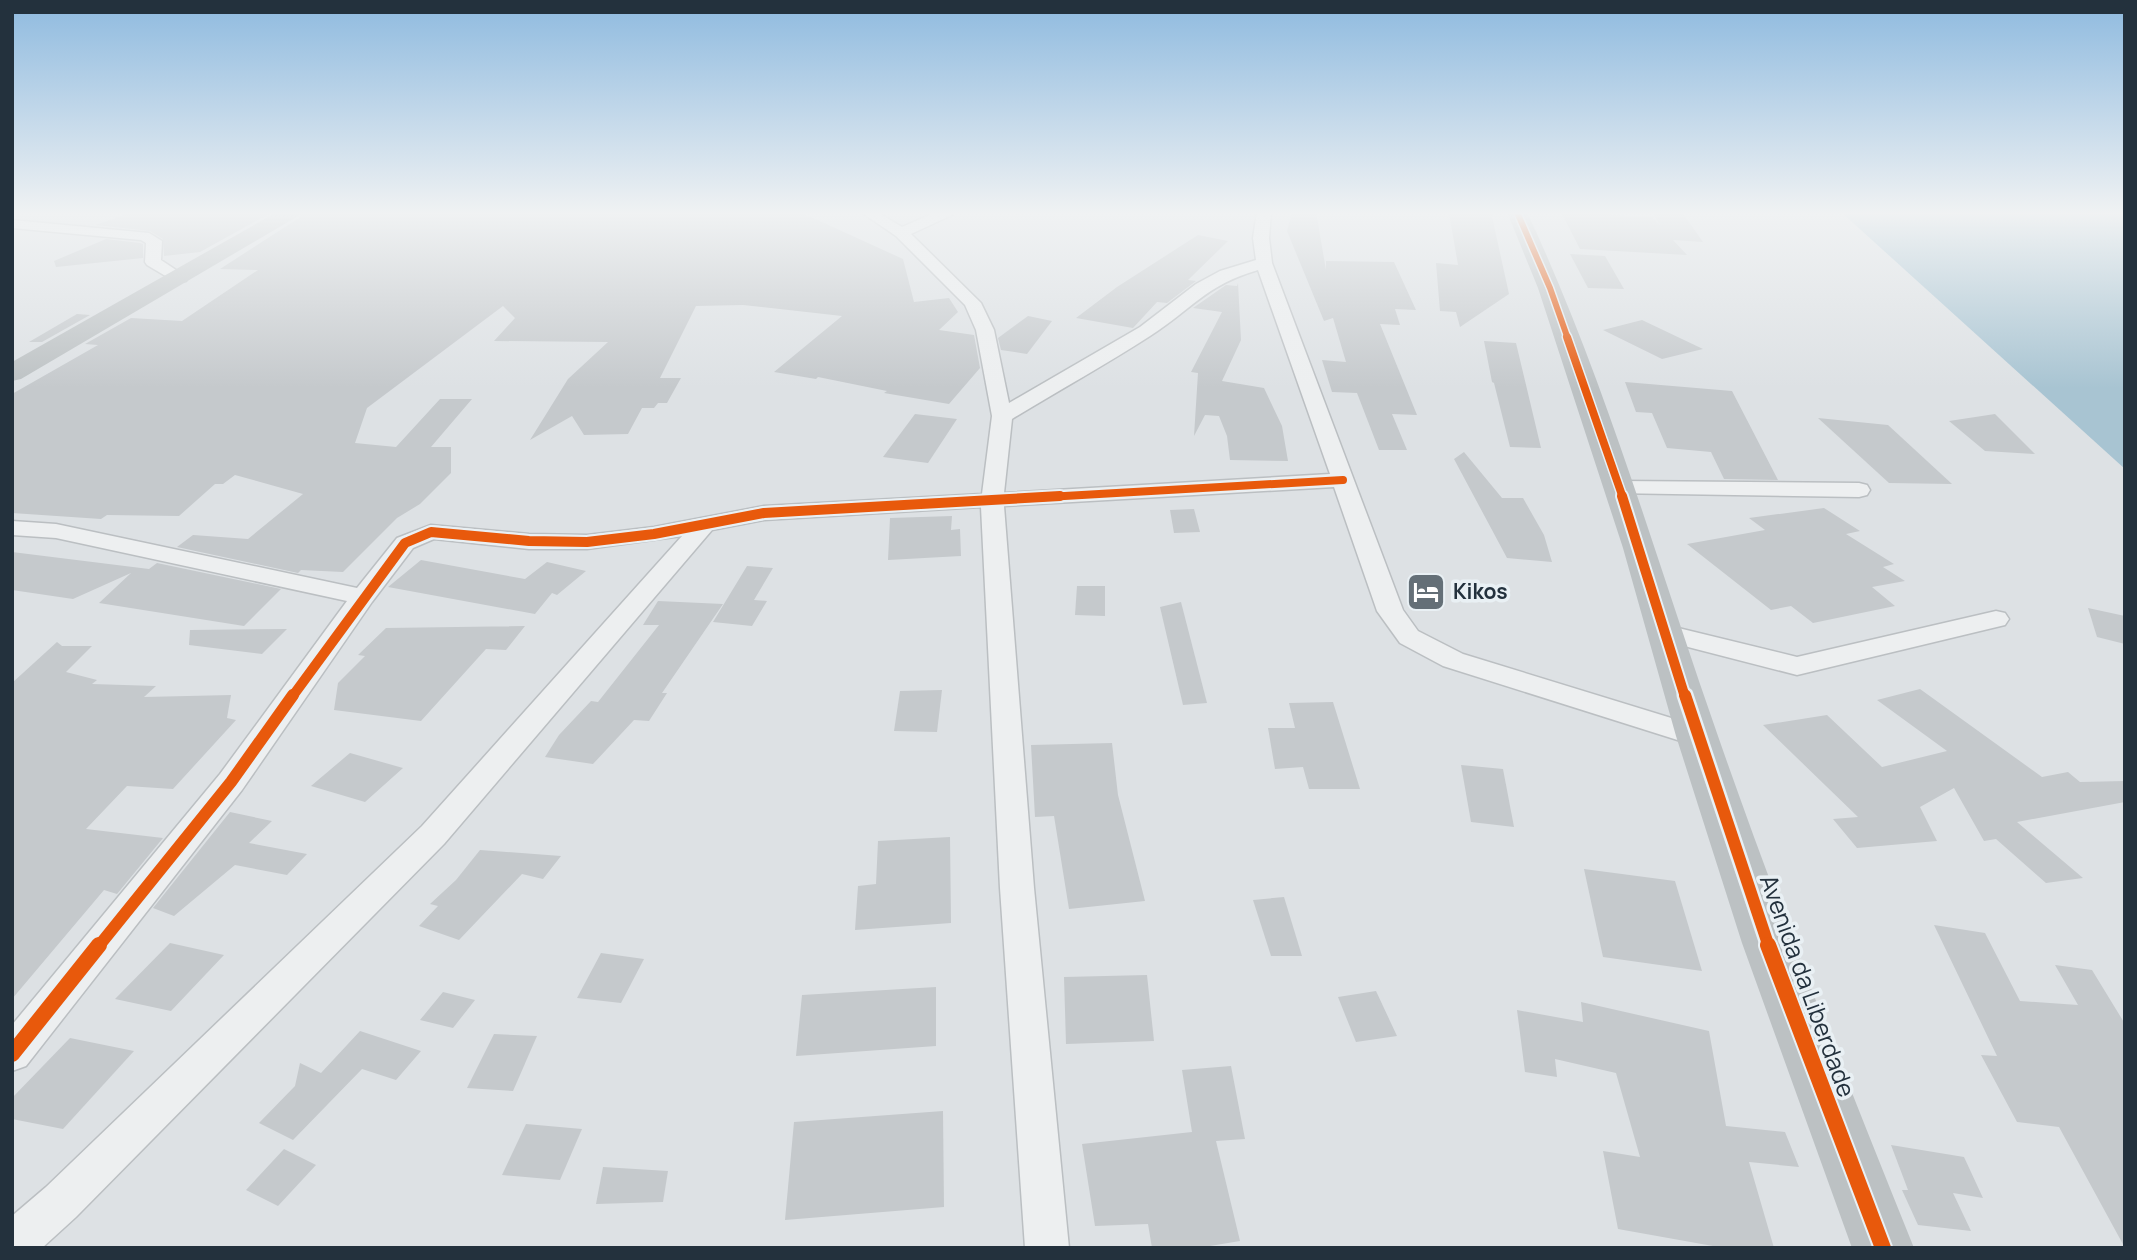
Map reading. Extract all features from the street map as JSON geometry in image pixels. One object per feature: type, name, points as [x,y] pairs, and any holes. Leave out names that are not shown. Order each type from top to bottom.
[{"type":"street","points":[[168,271],[180,278]]},
{"type":"street","points":[[12,373],[192,271]]},
{"type":"street","points":[[940,271],[973,303],[985,330],[1002,416],[992,502],[1016,874],[1047,1248]]},
{"type":"street","points":[[1002,416],[1146,331],[1202,287],[1237,271]]},
{"type":"street","points":[[1267,271],[1390,611],[1409,637],[1453,660],[1697,736]]},
{"type":"street","name":"Avenida da Liberdade","points":[[1543,271],[1619,488],[1697,736],[1767,943],[1883,1248]]},
{"type":"street","points":[[12,1054],[231,782],[363,597],[405,543],[431,532],[547,542],[587,542],[703,526],[764,513],[1343,480]]},
{"type":"street","points":[[1619,488],[1859,489]]},
{"type":"street","points":[[12,1245],[61,1202],[433,835],[703,526]]},
{"type":"street","points":[[12,528],[56,531],[363,597]]},
{"type":"street","points":[[1666,633],[1797,666],[1996,619]]},
{"type":"water","points":[[1906,271],[2125,271],[2125,469]]},
{"type":"building","points":[[257,271],[906,271],[914,302],[949,298],[958,312],[939,330],[974,335],[980,368],[949,404],[884,393],[887,391],[818,377],[816,379],[774,372],[842,316],[743,305],[696,306],[660,378],[681,378],[667,403],[658,403],[654,408],[642,408],[628,434],[584,435],[572,416],[530,440],[568,379],[608,342],[494,341],[515,318],[503,306],[367,408],[355,443],[396,447],[440,399],[472,399],[431,447],[451,447],[451,473],[420,504],[397,518],[343,572],[301,570],[298,573],[177,547],[193,535],[248,539],[303,494],[235,475],[223,484],[215,484],[179,516],[107,515],[101,519],[12,513],[12,394],[98,345],[85,344],[131,318],[182,321]]},
{"type":"building","points":[[1142,271],[1197,271],[1188,280],[1196,281],[1167,303],[1157,302],[1133,328],[1076,318]]},
{"type":"building","points":[[1303,271],[1398,271],[1416,310],[1395,309],[1400,325],[1380,324],[1417,415],[1392,414],[1407,450],[1379,450],[1357,393],[1332,392],[1322,360],[1346,362],[1333,318],[1324,321]]},
{"type":"building","points":[[1437,271],[1504,271],[1509,294],[1460,327],[1456,312],[1440,311]]},
{"type":"building","points":[[1579,271],[1614,271],[1624,289],[1588,288]]},
{"type":"building","points":[[1238,283],[1241,340],[1222,381],[1264,388],[1282,426],[1288,461],[1230,460],[1227,436],[1219,416],[1205,415],[1194,436],[1198,373],[1191,372],[1222,312],[1193,308],[1226,285],[1237,286]]},
{"type":"building","points":[[77,314],[90,315],[42,342],[29,342]]},
{"type":"building","points":[[1028,316],[1052,321],[1027,354],[1001,350],[998,338]]},
{"type":"building","points":[[1642,320],[1703,349],[1662,359],[1603,330]]},
{"type":"building","points":[[1484,341],[1516,343],[1541,448],[1510,447]]},
{"type":"building","points":[[1625,382],[1732,391],[1778,480],[1724,479],[1711,452],[1667,448],[1652,413],[1636,412]]},
{"type":"building","points":[[915,414],[957,419],[928,463],[883,457]]},
{"type":"building","points":[[1995,414],[2035,454],[1985,451],[1949,421]]},
{"type":"building","points":[[1818,418],[1888,425],[1952,484],[1889,483]]},
{"type":"building","points":[[1464,452],[1502,498],[1523,498],[1544,535],[1552,562],[1507,558],[1454,459]]},
{"type":"building","points":[[1824,508],[1860,531],[1846,534],[1894,564],[1883,567],[1905,581],[1872,587],[1895,606],[1813,623],[1791,606],[1771,610],[1687,544],[1765,530],[1749,518]]},
{"type":"building","points":[[1194,509],[1200,532],[1174,533],[1170,510]]},
{"type":"building","points":[[952,516],[951,530],[960,529],[961,556],[888,560],[890,518]]},
{"type":"building","points":[[12,552],[149,569],[157,563],[281,589],[244,626],[99,603],[131,573],[73,599],[12,590]]},
{"type":"building","points":[[421,560],[525,579],[547,562],[586,571],[557,595],[552,593],[535,614],[388,587]]},
{"type":"building","points":[[747,566],[773,568],[754,600],[767,601],[752,626],[713,622]]},
{"type":"building","points":[[1077,586],[1105,586],[1105,616],[1075,615]]},
{"type":"building","points":[[658,601],[723,604],[662,693],[667,693],[649,721],[634,720],[593,764],[545,757],[559,735],[591,701],[598,702],[659,625],[643,625]]},
{"type":"building","points":[[1181,602],[1207,703],[1183,705],[1160,607]]},
{"type":"building","points":[[2088,608],[2125,616],[2125,644],[2097,637]]},
{"type":"building","points":[[525,626],[506,650],[486,649],[421,721],[334,710],[338,683],[365,656],[358,655],[386,628]]},
{"type":"building","points":[[287,629],[262,654],[189,645],[190,630]]},
{"type":"building","points":[[57,642],[62,646],[92,646],[66,672],[97,680],[92,684],[156,686],[144,697],[231,695],[227,718],[236,720],[173,789],[127,786],[86,829],[163,838],[117,894],[104,890],[12,999],[12,683]]},
{"type":"building","points":[[1920,689],[2042,777],[2068,772],[2080,782],[2125,781],[2125,802],[2017,822],[2083,878],[2046,883],[1996,839],[1984,841],[1954,788],[1920,807],[1937,841],[1857,848],[1833,819],[1858,817],[1763,725],[1827,715],[1882,767],[1947,751],[1877,700]]},
{"type":"building","points":[[942,690],[937,732],[894,731],[900,691]]},
{"type":"building","points":[[1333,702],[1360,789],[1309,789],[1303,767],[1275,769],[1268,728],[1295,728],[1289,703]]},
{"type":"building","points":[[1112,743],[1118,795],[1145,901],[1069,909],[1054,816],[1035,817],[1031,745]]},
{"type":"building","points":[[350,753],[403,768],[365,802],[311,786]]},
{"type":"building","points":[[1461,765],[1503,769],[1514,827],[1471,822]]},
{"type":"building","points":[[230,812],[272,821],[249,843],[307,854],[287,875],[235,865],[174,916],[153,908]]},
{"type":"building","points":[[950,837],[951,923],[855,930],[858,886],[876,884],[878,841]]},
{"type":"building","points":[[480,850],[561,856],[543,879],[522,874],[459,940],[419,926],[438,906],[430,904],[456,880]]},
{"type":"building","points":[[1584,869],[1675,881],[1702,971],[1603,957]]},
{"type":"building","points":[[1284,897],[1302,956],[1271,956],[1253,900]]},
{"type":"building","points":[[1934,925],[1985,933],[2020,1001],[2078,1005],[2055,965],[2092,970],[2125,1024],[2125,1248],[2059,1127],[2017,1122],[1981,1055],[1997,1056]]},
{"type":"building","points":[[170,943],[224,955],[171,1011],[115,999]]},
{"type":"building","points":[[601,953],[644,959],[621,1003],[577,998]]},
{"type":"building","points":[[1147,975],[1154,1041],[1066,1044],[1064,977]]},
{"type":"building","points":[[936,987],[936,1046],[796,1056],[802,995]]},
{"type":"building","points":[[1376,991],[1397,1036],[1356,1042],[1338,997]]},
{"type":"building","points":[[443,992],[475,1000],[453,1028],[420,1020]]},
{"type":"building","points":[[1581,1002],[1709,1031],[1726,1126],[1785,1132],[1799,1167],[1749,1162],[1774,1248],[1724,1248],[1618,1229],[1603,1151],[1640,1157],[1616,1073],[1555,1059],[1557,1077],[1525,1072],[1517,1010],[1583,1022]]},
{"type":"building","points":[[360,1031],[421,1051],[396,1080],[362,1069],[293,1140],[259,1123],[295,1086],[300,1063],[321,1073]]},
{"type":"building","points":[[494,1034],[537,1036],[513,1091],[467,1088]]},
{"type":"building","points":[[70,1038],[134,1051],[63,1129],[12,1119],[12,1098]]},
{"type":"building","points":[[1231,1066],[1245,1139],[1216,1141],[1240,1241],[1198,1248],[1152,1248],[1148,1224],[1095,1226],[1082,1144],[1192,1132],[1182,1070]]},
{"type":"building","points":[[943,1111],[944,1207],[785,1220],[794,1122]]},
{"type":"building","points":[[526,1124],[582,1129],[560,1180],[502,1175]]},
{"type":"building","points":[[1891,1145],[1964,1157],[1983,1198],[1953,1193],[1971,1231],[1918,1225],[1902,1190],[1908,1190]]},
{"type":"building","points":[[284,1149],[316,1165],[278,1206],[246,1190]]},
{"type":"building","points":[[603,1167],[668,1171],[663,1202],[596,1204]]},
{"type":"cycle path","points":[[1543,271],[1640,548],[1697,736],[1767,943],[1883,1248]]},
{"type":"cycle path","points":[[12,1054],[231,782],[363,597],[405,543],[431,532],[529,541],[587,542],[654,534],[764,513],[1343,480]]},
{"type":"place","name":"Kikos","points":[[1426,592]]}]
